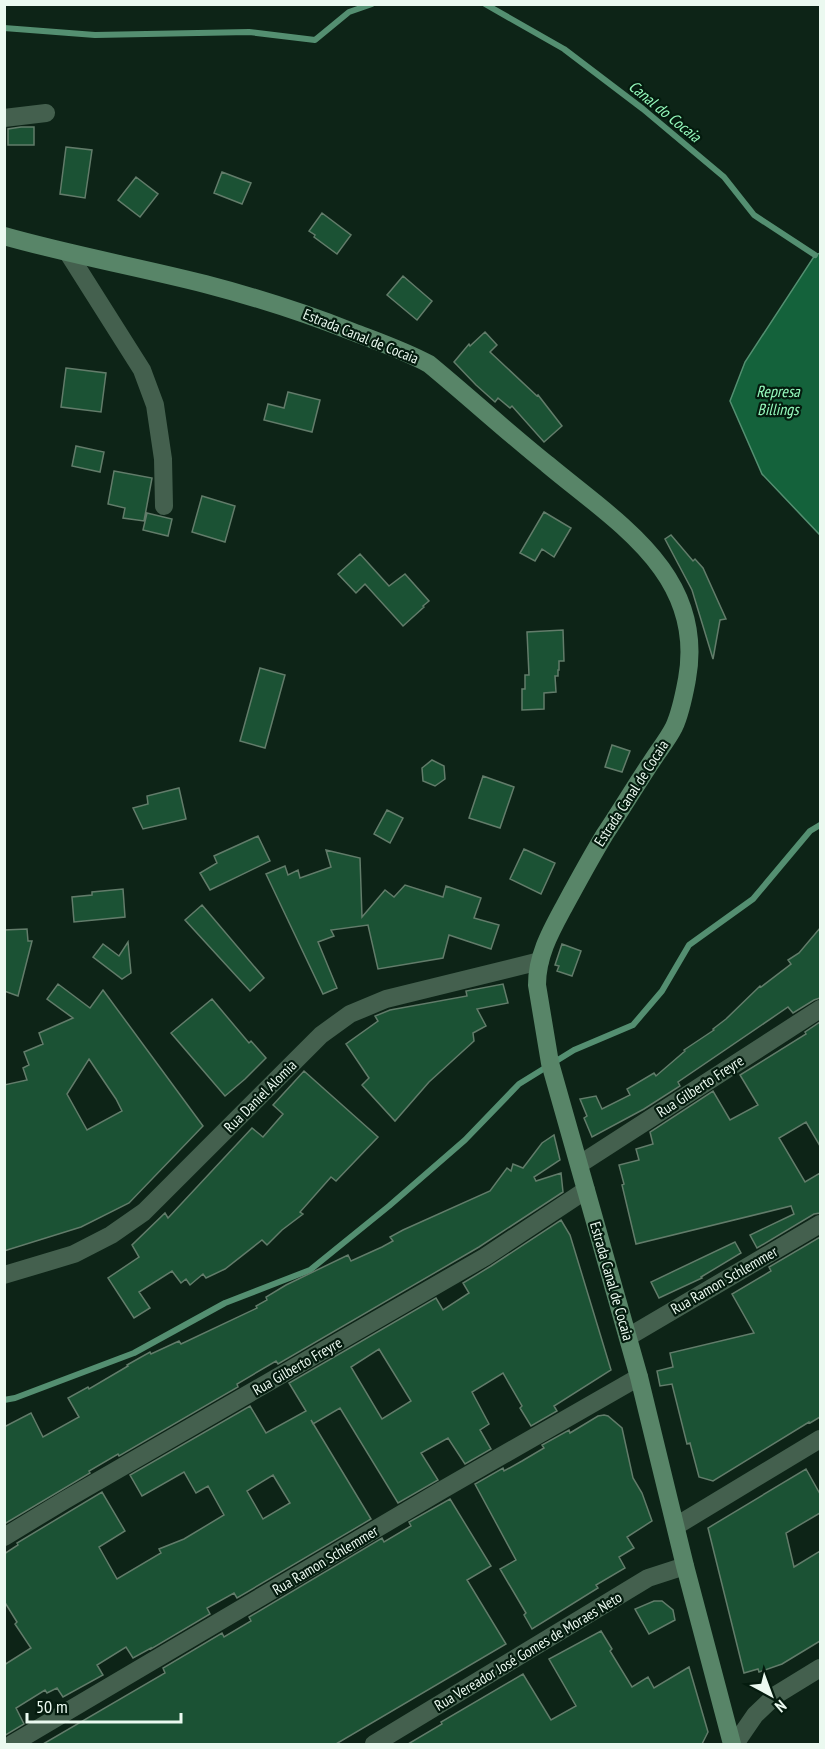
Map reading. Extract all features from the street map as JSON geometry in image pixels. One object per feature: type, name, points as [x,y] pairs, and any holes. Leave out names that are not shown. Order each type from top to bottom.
[{"type":"main road","name":"Estrada Canal de Cocaia","points":[[4,236],[206,284],[344,328],[429,364],[615,519],[646,549],[676,591],[689,632],[689,664],[683,699],[674,728],[589,860],[543,947],[537,973],[537,985],[550,1063],[639,1377],[686,1566],[734,1744]]},
{"type":"street","points":[[4,118],[46,113]]},
{"type":"street","points":[[68,253],[142,370],[155,405],[163,459],[165,506]]},
{"type":"street","name":"Rua Daniel Alomia","points":[[4,1275],[74,1254],[111,1235],[144,1212],[321,1035],[350,1014],[386,999],[540,961]]},
{"type":"street","name":"Rua Gilberto Freyre","points":[[579,1164],[820,1009]]},
{"type":"street","name":"Rua Gilberto Freyre","points":[[4,1537],[485,1257],[586,1190]]},
{"type":"street","name":"Rua Ramon Schlemmer","points":[[628,1337],[820,1224]]},
{"type":"street","name":"Rua Ramon Schlemmer","points":[[12,1744],[442,1490],[639,1377]]},
{"type":"street","points":[[676,1526],[820,1439]]},
{"type":"street","name":"Rua Vereador José Gomes de Moraes Neto","points":[[374,1744],[648,1578],[686,1566]]},
{"type":"street","points":[[734,1744],[755,1715],[776,1695],[820,1668]]},
{"type":"water","name":"Represa Billings","points":[[820,253],[820,535],[762,474],[730,401],[745,362],[815,255]]},
{"type":"building","points":[[34,127],[34,145],[8,145],[8,129]]},
{"type":"building","points":[[66,147],[92,150],[85,198],[60,194]]},
{"type":"building","points":[[222,172],[251,183],[242,204],[214,193]]},
{"type":"building","points":[[136,177],[158,194],[140,217],[118,200]]},
{"type":"building","points":[[322,213],[351,235],[337,254],[309,231]]},
{"type":"building","points":[[403,276],[432,301],[417,320],[387,295]]},
{"type":"building","points":[[485,332],[497,345],[490,352],[538,395],[562,426],[544,442],[512,406],[510,408],[498,398],[495,402],[454,362],[469,344],[470,346]]},
{"type":"building","points":[[66,368],[106,373],[101,412],[61,407]]},
{"type":"building","points":[[288,392],[320,400],[312,432],[264,420],[268,404],[284,408]]},
{"type":"building","points":[[76,446],[104,452],[100,472],[72,466]]},
{"type":"building","points":[[114,471],[152,478],[144,521],[123,518],[125,508],[108,504]]},
{"type":"building","points":[[202,496],[235,506],[225,542],[192,532]]},
{"type":"building","points":[[544,512],[571,528],[554,557],[542,549],[535,561],[520,553]]},
{"type":"building","points":[[147,513],[172,519],[168,536],[143,530]]},
{"type":"building","points":[[671,535],[693,561],[695,559],[703,568],[726,619],[720,620],[713,659],[692,590],[665,539]]},
{"type":"building","points":[[360,554],[389,586],[405,574],[429,601],[403,626],[365,584],[356,593],[338,574]]},
{"type":"building","points":[[563,630],[564,661],[559,661],[558,676],[555,676],[556,692],[544,693],[544,709],[522,710],[522,689],[525,689],[525,675],[529,675],[527,632]]},
{"type":"building","points":[[260,668],[285,675],[265,748],[240,741]]},
{"type":"building","points":[[612,745],[630,751],[622,772],[605,767]]},
{"type":"building","points":[[432,760],[444,766],[445,779],[435,786],[423,781],[422,768]]},
{"type":"building","points":[[483,776],[514,787],[500,828],[469,818]]},
{"type":"building","points":[[179,788],[186,819],[143,829],[133,808],[148,804],[147,796]]},
{"type":"building","points":[[387,810],[403,818],[390,843],[374,834]]},
{"type":"building","points":[[258,836],[270,861],[210,890],[200,873],[217,863],[214,856]]},
{"type":"building","points":[[524,849],[555,863],[541,894],[510,879]]},
{"type":"building","points":[[326,850],[360,858],[362,917],[385,890],[394,897],[405,885],[443,897],[446,886],[481,898],[474,918],[499,925],[491,949],[449,935],[443,958],[378,969],[368,925],[331,930],[334,936],[318,942],[337,988],[323,994],[266,874],[285,866],[288,875],[298,870],[300,878],[331,867]]},
{"type":"building","points":[[123,889],[125,917],[74,922],[72,897],[92,895],[92,892]]},
{"type":"building","points":[[202,905],[264,978],[250,991],[185,920]]},
{"type":"building","points":[[820,928],[820,998],[793,1013],[788,1007],[678,1082],[680,1086],[644,1109],[592,1137],[584,1118],[587,1116],[580,1099],[596,1096],[602,1109],[630,1095],[627,1089],[654,1073],[656,1076],[684,1050],[714,1030],[760,986],[791,964],[788,960],[799,953]]},
{"type":"building","points":[[27,929],[28,941],[32,941],[18,996],[4,991],[4,930]]},
{"type":"building","points":[[128,942],[131,973],[122,979],[93,957],[103,944],[119,956]]},
{"type":"building","points":[[562,944],[581,951],[572,976],[557,971],[559,966],[555,965]]},
{"type":"building","points":[[58,984],[90,1008],[103,990],[203,1126],[129,1203],[81,1227],[4,1251],[4,1085],[27,1080],[23,1068],[29,1065],[24,1052],[43,1044],[39,1033],[73,1018],[47,999]],"holes":[[[89,1059],[122,1111],[87,1130],[67,1094]]]},
{"type":"building","points":[[503,984],[508,1003],[477,1009],[486,1026],[473,1033],[474,1041],[429,1082],[395,1121],[362,1085],[369,1078],[346,1044],[378,1021],[375,1016],[390,1010],[467,996],[466,991]]},
{"type":"building","points":[[212,999],[249,1043],[251,1041],[266,1058],[225,1096],[171,1033]]},
{"type":"building","points":[[820,1022],[820,1146],[806,1122],[779,1138],[805,1182],[820,1173],[820,1213],[814,1214],[757,1248],[750,1235],[794,1214],[791,1206],[636,1244],[619,1165],[639,1160],[636,1149],[653,1144],[650,1132],[713,1091],[730,1120],[758,1105],[740,1075],[806,1034],[805,1032]]},
{"type":"building","points":[[304,1071],[378,1137],[336,1181],[331,1177],[300,1212],[303,1214],[267,1245],[262,1240],[225,1269],[206,1278],[203,1274],[190,1285],[186,1279],[181,1283],[172,1271],[139,1292],[150,1308],[134,1318],[108,1278],[139,1257],[132,1245],[165,1213],[168,1218],[252,1128],[263,1137],[283,1114],[273,1105]]},
{"type":"building","points":[[554,1135],[560,1160],[534,1177],[536,1181],[561,1173],[563,1192],[479,1247],[278,1364],[276,1361],[237,1384],[238,1387],[89,1471],[90,1473],[6,1523],[4,1520],[4,1427],[31,1413],[43,1437],[79,1417],[68,1398],[88,1387],[89,1389],[150,1352],[151,1354],[179,1341],[181,1344],[257,1308],[256,1306],[267,1300],[266,1297],[286,1285],[348,1255],[351,1261],[382,1247],[393,1241],[390,1237],[403,1230],[490,1191],[507,1168],[511,1171],[513,1164],[523,1168],[542,1143]]},
{"type":"building","points":[[561,1220],[570,1235],[611,1370],[554,1406],[557,1411],[531,1426],[503,1373],[472,1392],[489,1424],[480,1430],[491,1449],[465,1464],[448,1438],[421,1453],[438,1480],[398,1503],[340,1408],[313,1424],[371,1519],[237,1598],[234,1593],[207,1608],[210,1614],[151,1649],[133,1658],[126,1647],[97,1665],[103,1675],[63,1697],[57,1688],[47,1693],[45,1690],[16,1708],[24,1724],[4,1736],[4,1665],[31,1648],[15,1624],[17,1622],[4,1601],[4,1554],[18,1545],[17,1543],[102,1492],[125,1531],[99,1547],[117,1579],[161,1553],[159,1549],[184,1539],[224,1515],[208,1486],[196,1493],[184,1472],[142,1496],[130,1475],[250,1406],[266,1433],[306,1411],[289,1383],[436,1298],[443,1310],[469,1293],[463,1283]],"holes":[[[379,1349],[411,1401],[382,1419],[351,1367]],[[273,1475],[290,1503],[263,1519],[247,1491]]]},
{"type":"building","points":[[820,1237],[820,1417],[713,1481],[699,1477],[690,1443],[687,1444],[672,1384],[660,1386],[657,1371],[673,1367],[670,1353],[754,1333],[732,1294],[771,1271],[769,1267]]},
{"type":"building","points":[[735,1242],[741,1253],[702,1278],[659,1298],[651,1282]]},
{"type":"building","points":[[604,1415],[622,1428],[633,1478],[642,1493],[652,1521],[627,1537],[634,1548],[619,1557],[625,1568],[596,1585],[598,1588],[532,1629],[524,1615],[526,1613],[500,1569],[516,1560],[475,1484],[503,1468],[504,1471],[522,1461],[544,1448],[542,1445],[569,1430],[570,1433],[598,1416]]},
{"type":"building","points":[[806,1469],[820,1494],[820,1513],[786,1533],[794,1567],[820,1551],[820,1641],[782,1664],[759,1672],[758,1669],[744,1673],[708,1528]]},
{"type":"building","points":[[450,1499],[491,1566],[467,1580],[506,1644],[336,1744],[43,1744],[165,1673],[163,1668],[222,1633],[224,1637],[251,1621],[249,1617],[382,1538],[384,1542],[411,1526],[409,1522]]},
{"type":"building","points":[[654,1601],[662,1601],[673,1610],[675,1620],[649,1634],[635,1609]]},
{"type":"building","points":[[601,1631],[612,1649],[610,1651],[632,1687],[648,1677],[654,1688],[689,1667],[708,1732],[702,1744],[408,1744],[523,1674],[551,1720],[576,1706],[549,1659]]},
{"type":"waterway","points":[[4,28],[95,35],[249,32],[315,40],[349,12],[372,4]]},
{"type":"waterway","name":"Canal do Cocaia","points":[[485,4],[564,49],[643,109],[724,177],[754,215],[815,255]]},
{"type":"waterway","points":[[4,1400],[15,1398],[134,1353],[225,1303],[310,1270],[465,1140],[519,1084],[574,1050],[633,1025],[662,991],[689,945],[753,899],[810,831],[820,825]]}]
